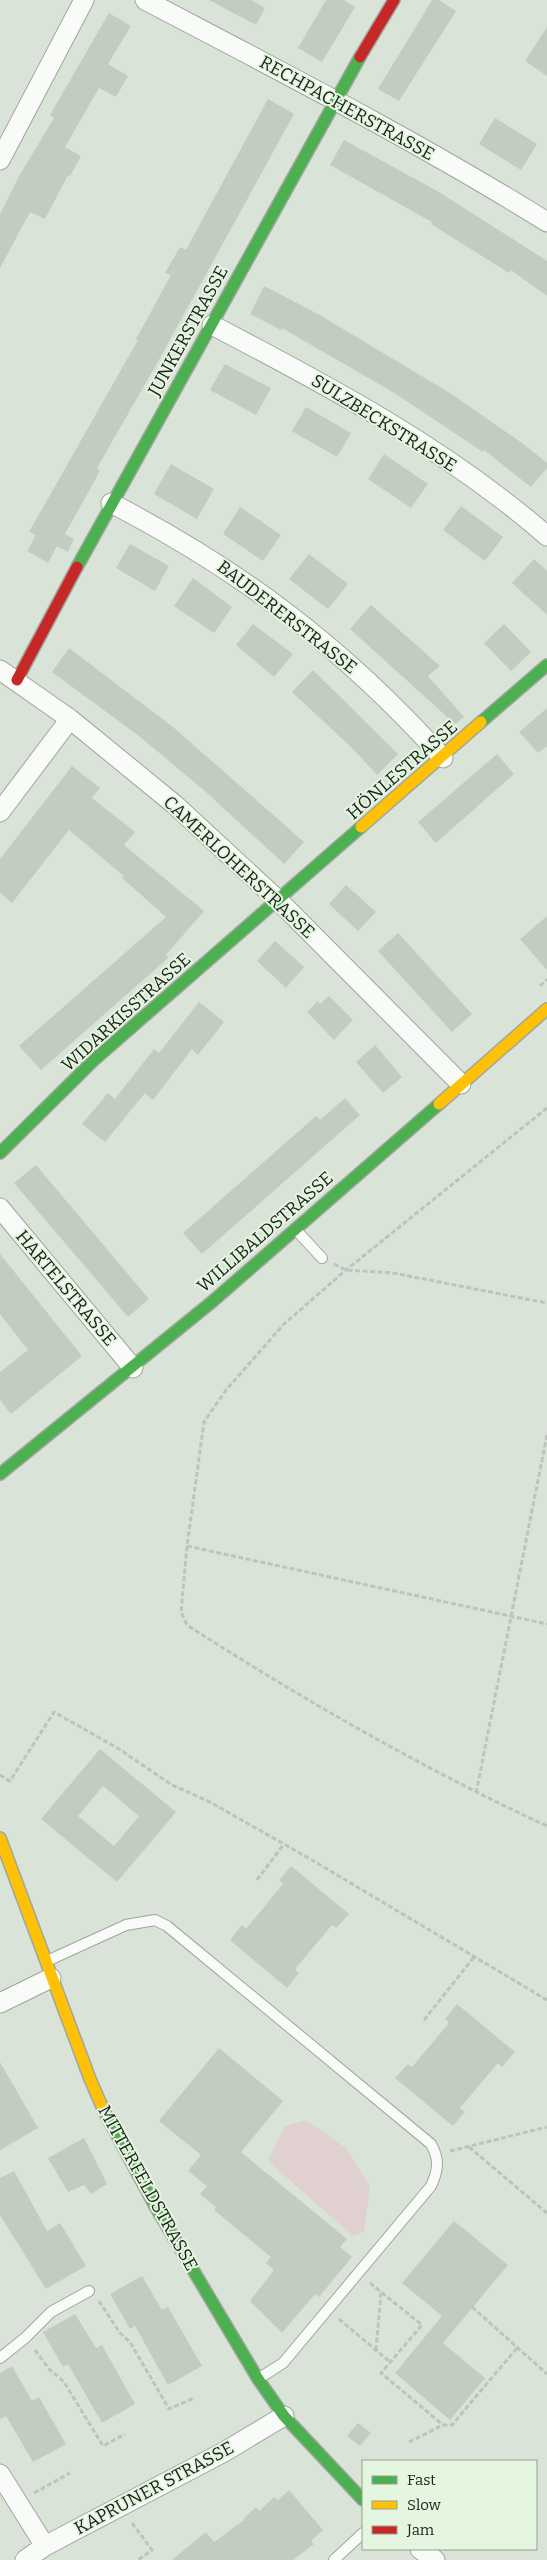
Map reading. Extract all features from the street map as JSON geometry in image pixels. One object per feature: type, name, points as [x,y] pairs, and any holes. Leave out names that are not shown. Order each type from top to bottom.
[{"type":"street","points":[[0,160],[84,0]]},
{"type":"street","name":"RECHPACHERSTRASSE","points":[[145,0],[334,100],[494,189],[547,222]]},
{"type":"street","name":"JUNKERSTRASSE","points":[[16,680],[111,503],[212,325],[334,100],[394,0]]},
{"type":"street","name":"SULZBECKSTRASSE","points":[[212,325],[337,390],[456,467],[520,513],[547,536]]},
{"type":"street","name":"BAUDERERSTRASSE","points":[[111,503],[198,551],[243,579],[285,611],[341,655],[400,710],[443,758]]},
{"type":"street","name":"HÖNLESTRASSE","points":[[279,900],[547,665]]},
{"type":"street","name":"CAMERLOHERSTRASSE","points":[[0,670],[70,719],[174,804],[279,900],[461,1084]]},
{"type":"street","points":[[0,812],[70,719]]},
{"type":"street","name":"WIDARKISSTRASSE","points":[[0,1154],[94,1060],[279,900]]},
{"type":"street","name":"WILLIBALDSTRASSE","points":[[0,1474],[133,1368],[296,1229],[547,1008]]},
{"type":"street","name":"HARTELSTRASSE","points":[[0,1208],[133,1368]]},
{"type":"street","name":"MITTERFELDSTRASSE","points":[[0,1838],[90,2079],[113,2130],[169,2230],[258,2379],[284,2416],[362,2499]]},
{"type":"street","points":[[0,2003],[49,1970]]},
{"type":"street","name":"KAPRUNER STRASSE","points":[[25,2560],[46,2546],[224,2452],[284,2416]]},
{"type":"street","points":[[0,2474],[46,2546]]},
{"type":"street","points":[[421,2550],[435,2560]]},
{"type":"lane","points":[[296,1229],[322,1258]]},
{"type":"lane","points":[[49,1970],[126,1925],[155,1920],[167,1926],[431,2144],[437,2155],[438,2172],[431,2186],[283,2363],[258,2379]]},
{"type":"lane","points":[[0,2358],[26,2338],[51,2312],[89,2291]]},
{"type":"lane","points":[[334,2560],[362,2533]]},
{"type":"path","points":[[547,1108],[346,1270],[284,1324],[226,1390],[204,1422],[187,1546],[181,1612],[187,1625],[280,1683],[476,1793],[547,1826]]},
{"type":"path","points":[[322,1258],[346,1270],[393,1273],[547,1303]]},
{"type":"path","points":[[476,1793],[509,1616],[547,1435]]},
{"type":"path","points":[[187,1546],[547,1624]]},
{"type":"path","points":[[0,1775],[10,1781],[54,1712],[119,1749],[172,1785],[210,1802],[284,1844],[547,2000]]},
{"type":"path","points":[[257,1880],[284,1844]]},
{"type":"path","points":[[424,2020],[474,1957]]},
{"type":"path","points":[[437,2155],[547,2127]]},
{"type":"path","points":[[469,2147],[547,2213]]},
{"type":"path","points":[[359,2273],[422,2325],[381,2373],[443,2426]]},
{"type":"path","points":[[89,2291],[98,2299],[120,2333],[130,2342],[169,2409],[194,2398]]},
{"type":"path","points":[[376,2350],[381,2293]]},
{"type":"path","points":[[472,2308],[547,2374]]},
{"type":"path","points":[[328,2310],[390,2362]]},
{"type":"path","points":[[26,2338],[49,2369],[64,2382],[103,2446],[125,2434]]},
{"type":"path","points":[[409,2442],[443,2426],[452,2425],[516,2348]]},
{"type":"path","points":[[29,2495],[70,2473]]},
{"type":"path","points":[[120,2507],[152,2550],[138,2560]]},
{"type":"shaded area","points":[[306,2120],[346,2148],[370,2186],[364,2232],[353,2236],[268,2161],[285,2126]]},
{"type":"building","points":[[209,0],[251,0],[265,8],[256,25]]},
{"type":"building","points":[[326,0],[344,0],[355,7],[322,62],[298,48]]},
{"type":"building","points":[[432,0],[439,0],[456,11],[399,101],[378,89]]},
{"type":"building","points":[[109,13],[131,26],[108,64],[128,76],[116,97],[99,88],[65,147],[81,156],[70,176],[68,175],[45,219],[30,212],[0,268],[0,214],[19,176],[54,118],[50,115]]},
{"type":"building","points":[[547,27],[547,76],[525,61]]},
{"type":"building","points":[[268,99],[294,114],[160,358],[97,468],[100,471],[65,534],[74,539],[68,552],[57,546],[48,563],[27,551],[36,535],[29,532],[138,340],[136,339],[171,275],[165,273],[180,247],[186,250]]},
{"type":"building","points":[[495,118],[537,144],[521,170],[479,144]]},
{"type":"building","points":[[344,140],[439,192],[547,261],[547,296],[511,270],[509,273],[431,224],[432,222],[330,165]]},
{"type":"building","points":[[264,286],[318,314],[450,393],[522,443],[547,463],[547,468],[531,487],[484,450],[483,452],[396,394],[282,328],[281,330],[250,314]]},
{"type":"building","points":[[225,364],[271,388],[256,415],[210,390]]},
{"type":"building","points":[[306,407],[351,433],[337,457],[292,431]]},
{"type":"building","points":[[384,454],[428,484],[411,508],[368,479]]},
{"type":"building","points":[[171,464],[214,489],[197,519],[154,494]]},
{"type":"building","points":[[461,506],[503,537],[485,561],[443,530]]},
{"type":"building","points":[[240,507],[281,535],[263,561],[223,534]]},
{"type":"building","points":[[130,544],[169,566],[155,591],[116,568]]},
{"type":"building","points":[[309,554],[348,584],[328,609],[289,579]]},
{"type":"building","points":[[534,559],[547,571],[547,615],[512,583]]},
{"type":"building","points":[[193,578],[232,607],[214,633],[174,606]]},
{"type":"building","points":[[371,605],[440,666],[428,676],[464,717],[455,724],[350,629]]},
{"type":"building","points":[[253,624],[293,654],[274,677],[236,645]]},
{"type":"building","points":[[504,624],[531,652],[511,671],[484,643]]},
{"type":"building","points":[[69,648],[173,727],[304,842],[284,864],[205,791],[139,736],[52,672]]},
{"type":"building","points":[[313,670],[398,754],[377,775],[352,748],[292,692]]},
{"type":"building","points":[[547,708],[547,746],[538,753],[519,732]]},
{"type":"building","points":[[497,754],[514,774],[436,843],[418,822]]},
{"type":"building","points":[[72,766],[100,788],[92,798],[135,832],[124,845],[204,911],[166,955],[168,958],[41,1070],[19,1046],[166,917],[122,878],[124,876],[69,830],[12,903],[0,893],[0,859]]},
{"type":"building","points":[[346,885],[376,912],[358,931],[329,904]]},
{"type":"building","points":[[547,916],[547,970],[520,939]]},
{"type":"building","points":[[398,933],[472,1014],[452,1032],[378,951]]},
{"type":"building","points":[[275,941],[304,967],[286,988],[257,961]]},
{"type":"building","points":[[329,996],[353,1020],[334,1040],[307,1012],[318,1001],[320,1004]]},
{"type":"building","points":[[199,1002],[224,1022],[198,1055],[192,1049],[153,1100],[145,1093],[105,1142],[82,1124],[108,1093],[115,1099],[154,1049],[159,1053]]},
{"type":"building","points":[[375,1045],[402,1077],[383,1093],[356,1062]]},
{"type":"building","points":[[345,1098],[360,1115],[202,1254],[183,1233],[316,1116],[320,1120]]},
{"type":"building","points":[[36,1165],[149,1299],[128,1317],[14,1183]]},
{"type":"building","points":[[0,1254],[82,1356],[11,1414],[0,1400],[0,1372],[28,1350],[0,1314]]},
{"type":"building","points":[[100,1749],[176,1812],[117,1882],[41,1819]],"holes":[[[103,1786],[139,1816],[114,1846],[78,1816]]]},
{"type":"building","points":[[291,1866],[349,1914],[336,1928],[332,1925],[295,1969],[299,1973],[287,1988],[230,1940],[242,1925],[246,1929],[283,1884],[279,1880]]},
{"type":"building","points":[[457,2004],[515,2052],[502,2067],[498,2063],[460,2108],[465,2112],[453,2126],[395,2078],[408,2064],[412,2067],[449,2023],[445,2019]]},
{"type":"building","points":[[219,2048],[283,2101],[241,2152],[347,2239],[340,2247],[352,2257],[319,2297],[315,2294],[282,2333],[250,2301],[274,2270],[266,2263],[271,2257],[214,2210],[216,2207],[200,2194],[207,2186],[188,2171],[201,2155],[159,2121]]},
{"type":"building","points":[[0,2062],[38,2128],[0,2150]]},
{"type":"building","points":[[84,2138],[107,2184],[91,2194],[84,2185],[68,2192],[48,2158]]},
{"type":"building","points":[[14,2171],[47,2231],[60,2223],[86,2266],[46,2289],[0,2215],[0,2178]]},
{"type":"building","points":[[454,2221],[508,2265],[443,2343],[485,2378],[450,2420],[395,2373],[442,2316],[402,2283]]},
{"type":"building","points":[[142,2276],[162,2310],[168,2307],[202,2366],[168,2385],[135,2326],[130,2329],[110,2294]]},
{"type":"building","points":[[75,2314],[96,2348],[102,2345],[135,2404],[102,2423],[68,2364],[63,2367],[43,2332]]},
{"type":"building","points":[[12,2366],[32,2401],[39,2397],[66,2444],[33,2462],[6,2416],[0,2419],[0,2373]]},
{"type":"building","points":[[358,2423],[371,2433],[360,2446],[347,2436]]},
{"type":"building","points":[[289,2490],[323,2530],[311,2541],[314,2544],[293,2560],[172,2560],[206,2532],[214,2542],[244,2520],[256,2507],[259,2511],[274,2497],[278,2500]]},
{"type":"traffic: fast","points":[[77,567],[360,57]]},
{"type":"traffic: fast","points":[[481,722],[547,665]]},
{"type":"traffic: fast","points":[[0,1153],[94,1060],[361,827]]},
{"type":"traffic: fast","points":[[0,1474],[213,1301],[439,1104]]},
{"type":"traffic: fast","points":[[104,2111],[155,2206],[258,2379],[284,2416],[362,2499]]},
{"type":"traffic: slow","points":[[361,827],[481,722]]},
{"type":"traffic: slow","points":[[439,1104],[547,1009]]},
{"type":"traffic: slow","points":[[0,1838],[90,2079],[104,2111]]},
{"type":"traffic: jam","points":[[360,57],[394,0]]},
{"type":"traffic: jam","points":[[17,680],[77,567]]}]
